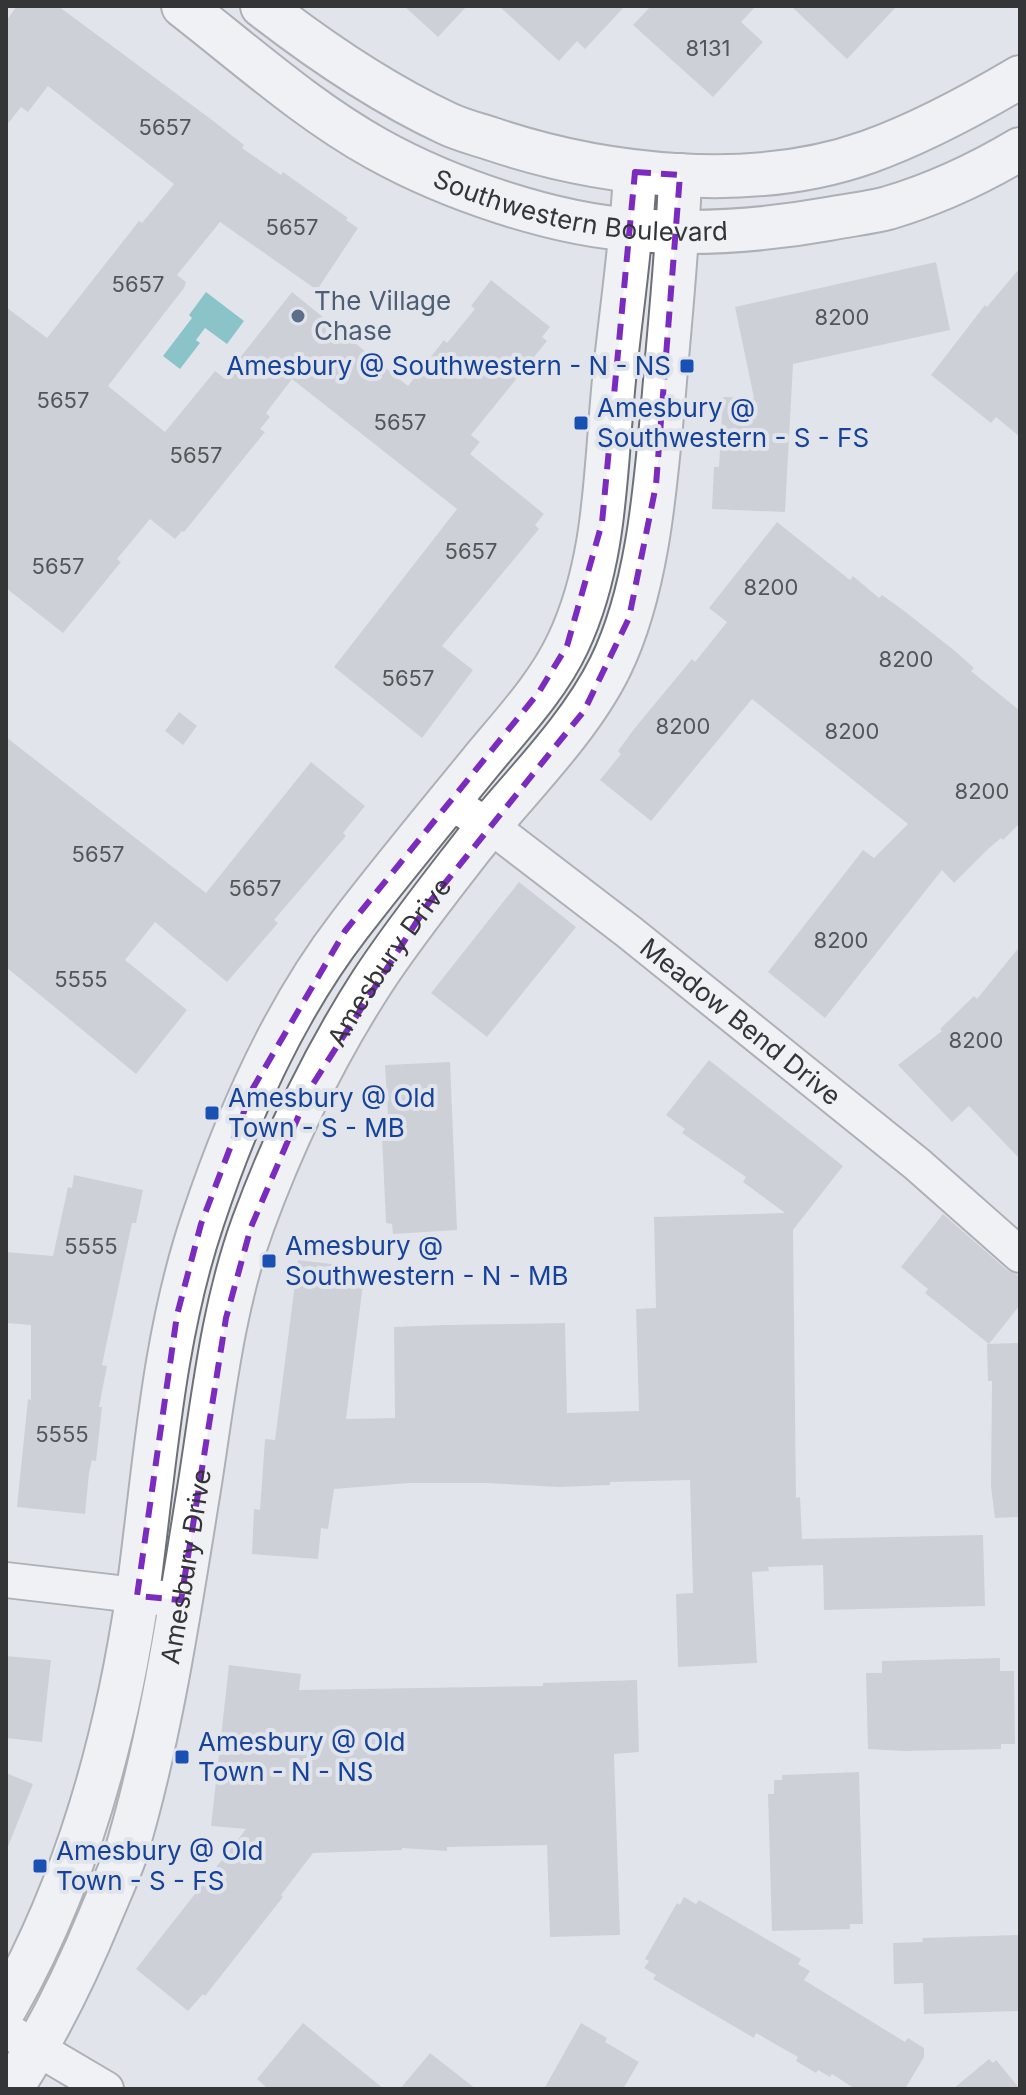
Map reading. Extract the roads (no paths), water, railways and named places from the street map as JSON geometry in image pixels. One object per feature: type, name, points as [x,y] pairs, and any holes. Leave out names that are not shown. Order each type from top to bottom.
[{"type":"street","name":"Southwestern Boulevard","points":[[183,6],[313,107],[378,150],[492,199],[585,223],[678,232],[785,227],[886,208],[979,173],[1020,149]]},
{"type":"street","name":"Southwestern Boulevard","points":[[262,6],[304,39],[377,88],[449,125],[527,151],[635,172],[724,175],[797,170],[865,153],[928,128],[1020,77]]},
{"type":"street","name":"Amesbury Drive","points":[[6,2007],[45,1930],[79,1845],[116,1713],[137,1596],[163,1390],[177,1315],[201,1224],[253,1088],[310,985],[345,931],[539,692],[567,646],[582,609],[596,563],[602,523],[614,382],[633,230],[635,172]]},
{"type":"street","name":"Amesbury Drive","points":[[11,2089],[22,2039],[83,1956],[123,1861],[150,1764],[181,1600],[226,1318],[251,1227],[311,1087],[372,983],[488,826],[584,711],[610,667],[629,618],[656,485],[678,232],[680,175]]},
{"type":"street","name":"Meadow Bend Drive","points":[[449,801],[505,837],[616,923],[880,1134],[1020,1255]]},
{"type":"street","points":[[225,1160],[270,1183]]},
{"type":"street","points":[[6,1580],[181,1600]]},
{"type":"street","points":[[22,2039],[106,2089]]},
{"type":"water","points":[[206,292],[244,321],[227,344],[205,328],[196,340],[200,343],[180,369],[163,356],[192,318],[189,315]]},
{"type":"place","name":"The Village Chase","points":[[298,316]]},
{"type":"place","name":"Amesbury @ Southwestern - N - NS","points":[[687,366]]},
{"type":"place","name":"Amesbury @ Southwestern - S - FS","points":[[581,423]]},
{"type":"place","name":"Amesbury @ Old Town - S - MB","points":[[212,1113]]},
{"type":"place","name":"Amesbury @ Southwestern - N - MB","points":[[269,1261]]},
{"type":"place","name":"Amesbury @ Old Town - N - NS","points":[[182,1757]]},
{"type":"place","name":"Amesbury @ Old Town - S - FS","points":[[40,1866]]}]
